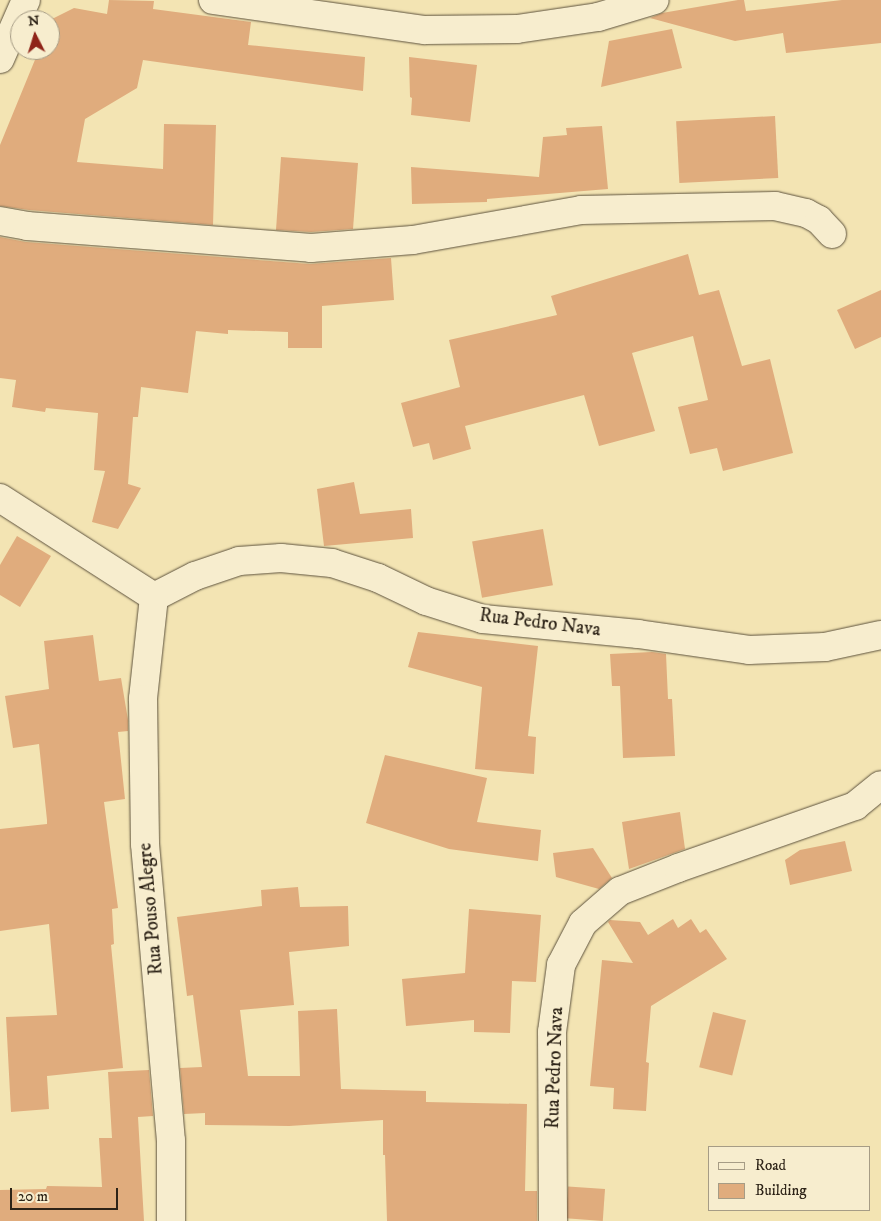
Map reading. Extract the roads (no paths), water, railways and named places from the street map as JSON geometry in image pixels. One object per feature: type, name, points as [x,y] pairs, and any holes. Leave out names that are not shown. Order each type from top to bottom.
[{"type":"street","points":[[0,59],[26,0]]},
{"type":"street","points":[[213,0],[425,30],[517,29],[598,17],[655,0]]},
{"type":"street","points":[[0,222],[27,226],[311,248],[413,240],[581,210],[775,206],[806,213],[819,220],[832,234]]},
{"type":"street","points":[[0,498],[154,597]]},
{"type":"street","name":"Rua Pedro Nava","points":[[154,597],[195,576],[239,561],[280,558],[332,563],[378,578],[426,601],[483,619],[638,634],[748,650],[825,647],[881,635]]},
{"type":"street","name":"Rua Pouso Alegre","points":[[154,597],[143,699],[145,844],[171,1141],[171,1221]]},
{"type":"street","name":"Rua Pedro Nava","points":[[554,1221],[552,1032],[561,965],[583,923],[620,891],[678,868],[855,806],[881,785]]}]
